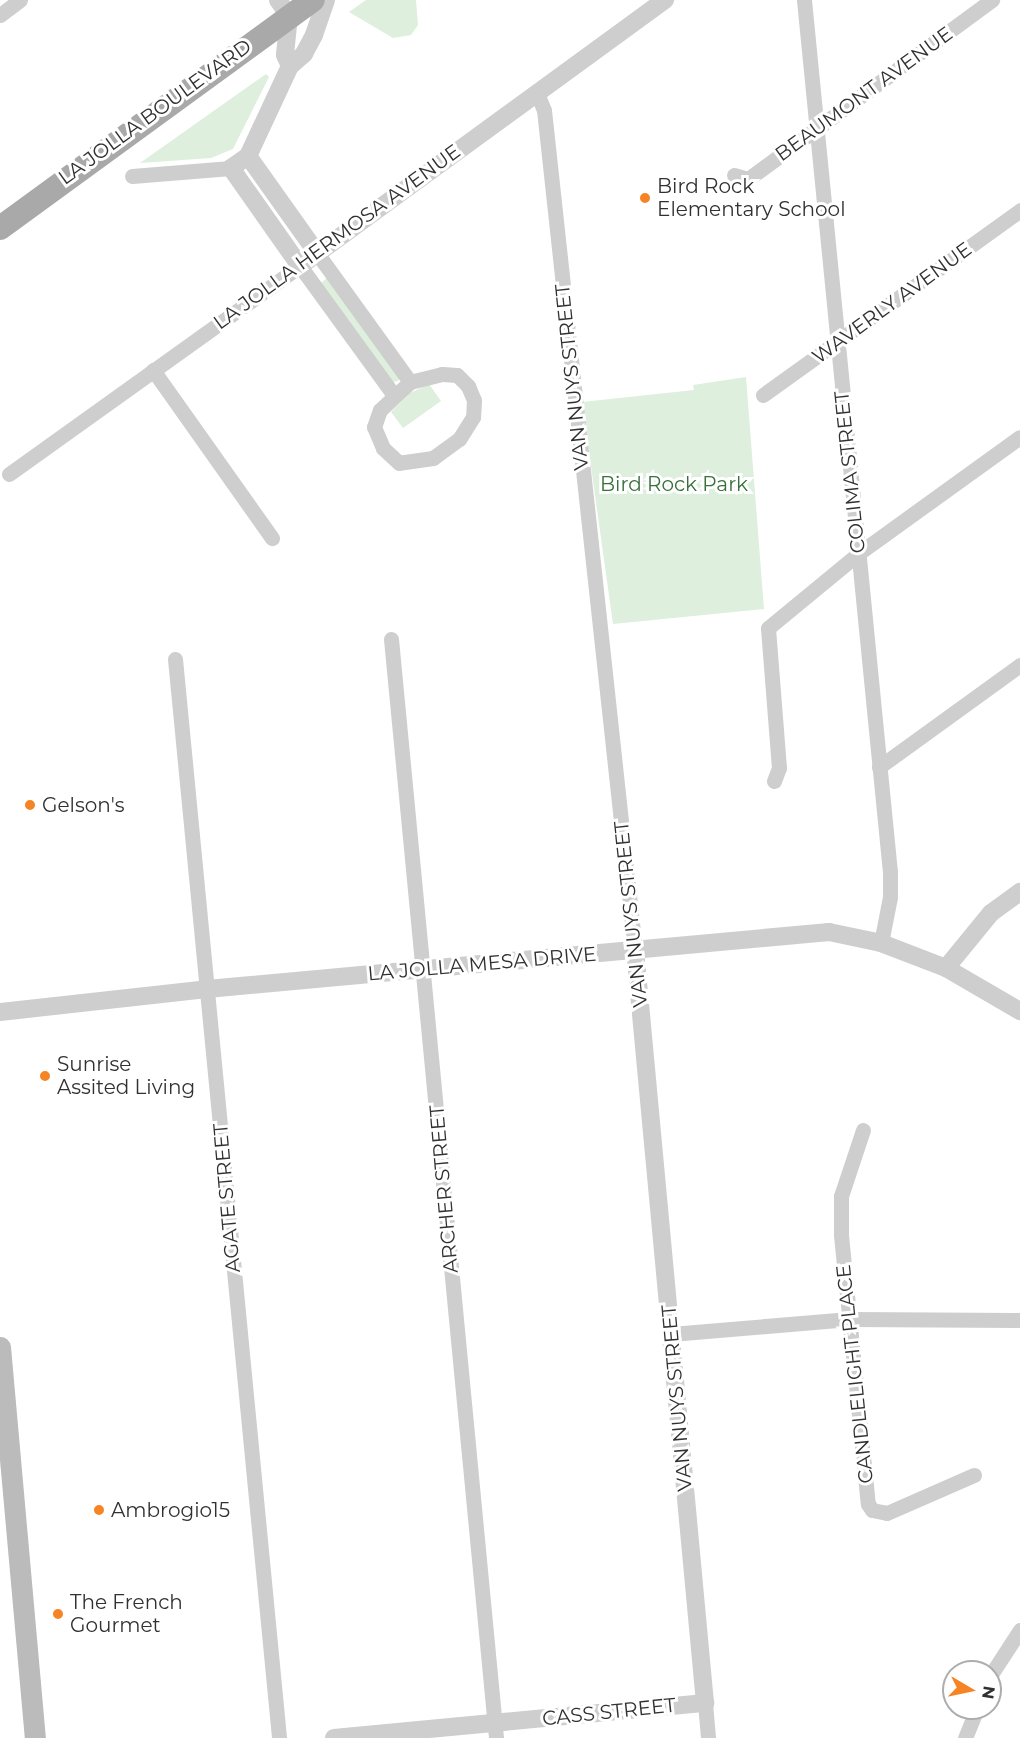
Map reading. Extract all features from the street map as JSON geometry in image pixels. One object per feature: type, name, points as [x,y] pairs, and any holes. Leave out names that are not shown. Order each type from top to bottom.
[{"type":"main road","name":"LA JOLLA BOULEVARD","points":[[0,228],[283,8],[313,0]]},
{"type":"main road","points":[[0,1347],[7,1488],[35,1738]]},
{"type":"street","points":[[0,15],[20,0]]},
{"type":"street","points":[[132,176],[231,168],[248,156],[290,66],[304,54],[326,0]]},
{"type":"street","name":"LA JOLLA HERMOSA AVENUE","points":[[9,474],[300,266],[665,0]]},
{"type":"street","name":"COLIMA STREET","points":[[804,0],[836,346],[890,872],[890,897],[881,943]]},
{"type":"street","name":"BEAUMONT AVENUE","points":[[734,175],[748,179],[815,127],[992,0]]},
{"type":"street","points":[[283,8],[285,55],[290,66]]},
{"type":"street","name":"VAN NUYS STREET","points":[[537,93],[544,110],[635,950],[708,1738]]},
{"type":"street","points":[[248,156],[410,382]]},
{"type":"street","points":[[231,168],[393,394]]},
{"type":"street","name":"WAVERLY AVENUE","points":[[763,394],[836,346],[1020,210]]},
{"type":"street","points":[[153,370],[272,538]]},
{"type":"street","points":[[442,374],[457,375],[468,386],[474,399],[473,417],[459,439],[433,458],[399,463],[383,448],[374,427],[380,410],[393,394],[410,382],[442,374]]},
{"type":"street","points":[[774,781],[779,768],[768,628],[859,553],[1020,437]]},
{"type":"street","name":"ARCHER STREET","points":[[391,639],[496,1731]]},
{"type":"street","name":"AGATE STREET","points":[[175,659],[279,1738]]},
{"type":"street","points":[[879,767],[1020,665]]},
{"type":"street","points":[[946,968],[991,913],[1020,892]]},
{"type":"street","name":"LA JOLLA MESA DRIVE","points":[[0,1012],[207,989],[829,932],[881,943],[946,968],[1020,1011]]},
{"type":"street","name":"CANDLELIGHT PLACE","points":[[863,1130],[842,1196],[841,1235],[868,1504],[872,1510],[887,1513],[974,1475]]},
{"type":"street","points":[[671,1334],[849,1319],[1020,1320]]},
{"type":"street","points":[[1000,1660],[1020,1630]]},
{"type":"street","name":"CASS STREET","points":[[334,1738],[496,1731],[601,1711],[705,1703]]},
{"type":"street","points":[[965,1738],[972,1720]]},
{"type":"green space","points":[[366,0],[416,0],[418,25],[411,35],[393,38],[349,12]]},
{"type":"green space","points":[[266,74],[269,77],[233,149],[211,158],[140,163]]},
{"type":"green space","points":[[327,278],[400,378],[398,381],[393,382],[321,283]]},
{"type":"green space","name":"Bird Rock Park","points":[[746,377],[764,609],[613,624],[582,402],[694,390],[693,385]]},
{"type":"green space","points":[[429,384],[441,401],[403,428],[391,412],[410,393]]},
{"type":"place","name":"Bird Rock Elementary School","points":[[645,198]]},
{"type":"place","name":"Gelson's","points":[[30,805]]},
{"type":"place","name":"Sunrise Assited Living","points":[[45,1076]]},
{"type":"place","name":"Ambrogio15","points":[[99,1510]]},
{"type":"place","name":"The French Gourmet","points":[[58,1614]]}]
